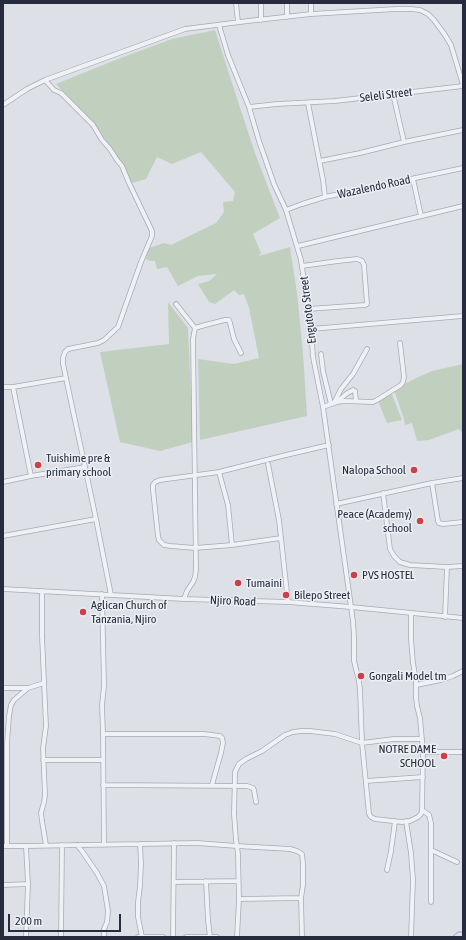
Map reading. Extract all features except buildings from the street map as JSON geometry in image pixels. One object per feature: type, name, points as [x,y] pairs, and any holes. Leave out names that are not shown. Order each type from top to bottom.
[{"type":"street","points":[[236,3],[238,22]]},
{"type":"street","points":[[261,3],[262,20]]},
{"type":"street","points":[[286,3],[287,17]]},
{"type":"street","points":[[311,3],[311,14]]},
{"type":"street","points":[[3,105],[27,89],[45,80],[185,29],[311,14],[396,9],[420,10],[428,14],[434,20],[445,34],[451,46],[463,85]]},
{"type":"street","name":"Engutoto Street","points":[[219,25],[228,55],[249,107],[274,184],[286,210],[298,246],[311,329],[313,357],[329,445],[351,607],[354,637],[354,661],[360,690],[362,743],[370,814],[374,819],[395,821]]},
{"type":"street","points":[[45,80],[54,90],[61,93],[93,126],[110,149],[122,166],[152,230],[152,236],[118,326],[104,340],[98,343],[68,349],[63,358],[111,594]]},
{"type":"street","name":"Seleli Street","points":[[249,107],[335,101],[463,85]]},
{"type":"street","points":[[393,94],[404,142]]},
{"type":"street","points":[[308,103],[320,161],[325,197]]},
{"type":"street","points":[[320,161],[463,130]]},
{"type":"street","name":"Wazalendo Road","points":[[286,210],[325,197],[463,168]]},
{"type":"street","points":[[413,179],[421,216]]},
{"type":"street","points":[[298,246],[463,206]]},
{"type":"street","points":[[302,266],[357,260],[362,261],[364,265],[367,304],[308,309]]},
{"type":"street","points":[[176,304],[196,328]]},
{"type":"street","points":[[311,329],[463,316]]},
{"type":"street","points":[[196,328],[229,320],[234,339],[241,353]]},
{"type":"street","points":[[184,599],[195,577],[196,569],[193,339],[196,328]]},
{"type":"street","points":[[323,407],[334,403],[356,401],[369,402],[377,400],[403,382],[404,377],[400,343]]},
{"type":"street","points":[[334,403],[341,389],[353,374],[367,349]]},
{"type":"street","points":[[321,354],[324,377],[334,403]]},
{"type":"street","points":[[3,387],[13,387],[66,378]]},
{"type":"street","points":[[13,387],[31,476]]},
{"type":"street","points":[[334,403],[352,390],[356,391],[356,401]]},
{"type":"street","points":[[281,538],[232,545],[195,548],[166,545],[161,543],[158,536],[153,485],[155,482],[160,480],[219,472],[329,445]]},
{"type":"street","points":[[268,464],[279,520],[288,602]]},
{"type":"street","points":[[3,482],[85,467]]},
{"type":"street","points":[[219,472],[228,505],[232,545]]},
{"type":"street","points":[[336,504],[383,493],[463,478]]},
{"type":"street","points":[[432,483],[438,521],[443,524],[463,522]]},
{"type":"street","points":[[383,493],[390,549],[400,562],[410,565],[447,567],[463,566]]},
{"type":"street","points":[[3,536],[96,519]]},
{"type":"street","points":[[445,617],[447,567]]},
{"type":"street","name":"Njiro Road","points":[[3,589],[184,599],[288,602],[463,618]]},
{"type":"street","points":[[42,591],[42,636],[46,726],[43,748],[45,795],[41,813],[46,845]]},
{"type":"street","points":[[102,594],[104,670],[102,705],[104,734],[104,845]]},
{"type":"street","points":[[387,870],[395,821],[413,820],[421,814],[422,810],[423,752],[410,639],[411,614]]},
{"type":"street","points":[[416,685],[441,680],[463,671]]},
{"type":"street","points":[[3,688],[28,688],[44,683]]},
{"type":"street","points":[[28,688],[14,700],[11,705],[7,731],[5,846],[197,843],[290,849],[300,852],[302,854],[303,864],[303,885],[301,898],[302,937]]},
{"type":"street","points":[[237,937],[239,918],[238,854],[234,814],[235,772],[239,764],[289,733],[301,731],[335,734],[362,743],[394,739],[422,738]]},
{"type":"street","points":[[104,734],[204,734],[220,736],[223,743],[212,785]]},
{"type":"street","points":[[423,752],[463,752]]},
{"type":"street","points":[[43,760],[103,760]]},
{"type":"street","points":[[366,781],[423,777]]},
{"type":"street","points":[[103,785],[247,786],[253,788],[256,802]]},
{"type":"street","points":[[422,810],[430,818],[431,902]]},
{"type":"street","points":[[406,821],[413,880],[411,937]]},
{"type":"street","points":[[173,937],[174,843]]},
{"type":"street","points":[[140,844],[141,863],[138,917],[142,937]]},
{"type":"street","points":[[61,937],[62,845]]},
{"type":"street","points":[[77,845],[97,873],[104,886],[108,911],[107,922],[104,929],[104,937]]},
{"type":"street","points":[[26,846],[28,884],[26,937]]},
{"type":"street","points":[[431,850],[457,862]]},
{"type":"street","points":[[174,882],[238,881]]},
{"type":"street","points":[[206,882],[210,937]]},
{"type":"street","points":[[3,885],[28,884]]},
{"type":"street","points":[[239,899],[301,898]]},
{"type":"street","points":[[138,937],[163,937]]},
{"type":"street","points":[[186,937],[217,937]]},
{"type":"green space","points":[[215,30],[255,153],[280,218],[253,234],[261,253],[259,256],[290,247],[297,293],[307,416],[200,440],[198,359],[234,364],[259,358],[249,308],[244,294],[239,295],[234,290],[215,304],[209,302],[198,284],[209,281],[217,274],[198,276],[178,286],[167,267],[157,269],[155,261],[146,259],[149,248],[164,243],[171,245],[216,223],[224,212],[223,202],[233,201],[235,192],[201,152],[172,164],[157,157],[146,179],[132,183],[95,124],[56,84],[172,39]]},
{"type":"green space","points":[[168,302],[188,328],[193,442],[160,451],[120,442],[100,352],[169,344]]},
{"type":"green space","points":[[463,364],[463,434],[459,429],[429,440],[417,441],[412,423],[405,425],[394,390],[432,371]]},
{"type":"green space","points":[[391,392],[402,420],[387,423],[378,401]]},
{"type":"waterway","points":[[452,937],[458,932],[463,932]]},
{"type":"place","name":"Tuishime pre & primary school","points":[[38,465]]},
{"type":"place","name":"Nalopa School","points":[[414,470]]},
{"type":"place","name":"Peace (Academy) school","points":[[420,521]]},
{"type":"place","name":"PVS HOSTEL","points":[[354,575]]},
{"type":"place","name":"Tumaini","points":[[238,583]]},
{"type":"place","name":"Bilepo Street","points":[[286,595]]},
{"type":"place","name":"Aglican Church of Tanzania, Njiro","points":[[83,612]]},
{"type":"place","name":"Gongali Model tm","points":[[361,676]]},
{"type":"place","name":"NOTRE DAME SCHOOL","points":[[444,756]]}]
